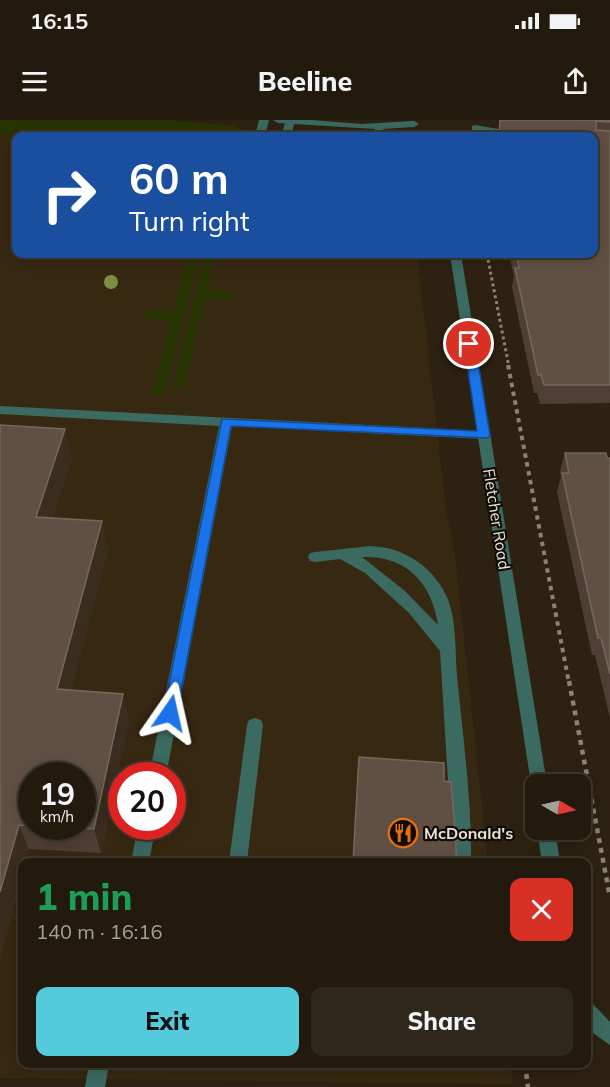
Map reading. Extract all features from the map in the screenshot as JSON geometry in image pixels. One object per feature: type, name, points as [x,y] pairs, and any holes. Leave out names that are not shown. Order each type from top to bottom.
[{"type":"street","points":[[278,120],[361,127],[386,132]]},
{"type":"street","points":[[466,120],[476,132]]},
{"type":"street","points":[[361,127],[417,122]]},
{"type":"street","name":"Fletcher Road","points":[[456,258],[537,774]]},
{"type":"street","points":[[0,410],[484,435]]},
{"type":"street","points":[[161,762],[226,422]]},
{"type":"street","points":[[315,557],[382,553],[401,557],[434,588],[439,598],[447,649],[461,814],[462,858]]},
{"type":"street","points":[[342,554],[359,561],[426,620],[447,649]]},
{"type":"street","points":[[238,858],[255,725]]},
{"type":"street","points":[[141,858],[144,840]]},
{"type":"street","points":[[548,840],[550,858]]},
{"type":"street","points":[[591,1018],[610,1035]]},
{"type":"street","points":[[95,1087],[98,1068]]},
{"type":"path","points":[[488,258],[610,897]]},
{"type":"path","points":[[526,1068],[528,1087]]},
{"type":"shaded area","points":[[0,120],[188,132],[12,132],[12,258],[417,258],[446,509],[455,556],[488,858],[18,858],[18,1068],[511,1068],[513,1084],[0,1078]]},
{"type":"green space","points":[[0,120],[169,120],[234,126],[244,132],[12,132],[12,136],[0,135]]},
{"type":"green space","points":[[187,258],[198,258],[163,396],[151,396],[171,321],[144,318],[147,310],[173,311]]},
{"type":"green space","points":[[204,258],[214,258],[207,290],[232,292],[231,299],[205,298],[184,387],[173,386]]},
{"type":"building","points":[[500,120],[610,120],[610,122],[596,121],[596,130],[610,131],[610,385],[544,385],[541,375],[538,375],[515,268],[519,268],[517,258],[598,258],[598,132],[499,132]]},
{"type":"building","points":[[0,425],[65,429],[36,517],[102,521],[57,689],[123,694],[96,820],[96,762],[18,762],[18,829],[0,892]]},
{"type":"building","points":[[565,453],[606,453],[607,458],[610,458],[610,674],[601,638],[598,638],[562,473],[569,473]]},
{"type":"building","name":"McDonald's","points":[[359,757],[444,763],[444,781],[451,782],[456,858],[353,858]]},
{"type":"place","name":"McDonald's","points":[[403,833]]},
{"type":"route","points":[[170,713],[226,422],[484,435],[469,344]]}]
